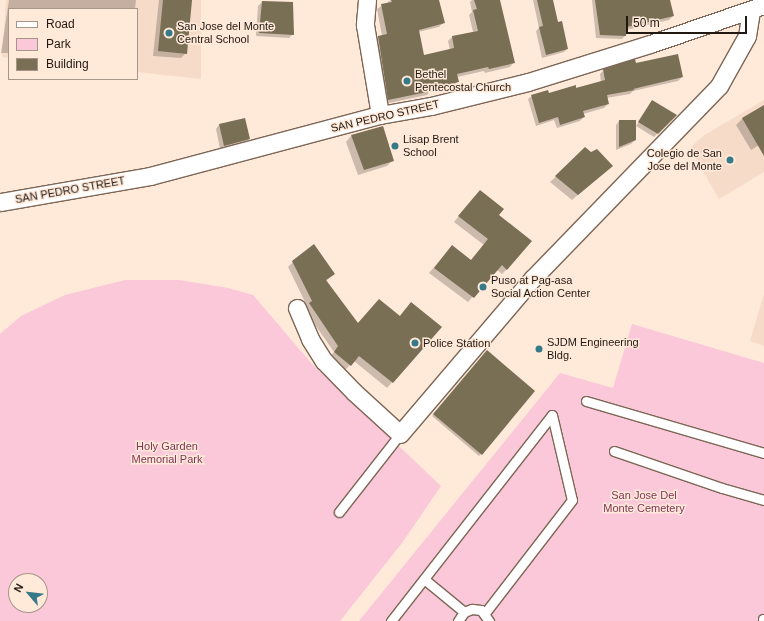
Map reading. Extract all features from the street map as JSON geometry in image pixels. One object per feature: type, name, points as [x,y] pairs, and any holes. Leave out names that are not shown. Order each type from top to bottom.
[{"type":"street","points":[[367,0],[365,25],[380,115]]},
{"type":"street","points":[[297,308],[310,339],[324,361],[354,392],[400,434],[533,278],[719,86],[748,36],[758,7]]},
{"type":"street","name":"SAN PEDRO STREET","points":[[0,202],[150,176],[380,115],[431,106],[548,77],[758,7]]},
{"type":"lane","points":[[586,401],[764,453]]},
{"type":"lane","points":[[390,621],[552,415],[572,500],[487,617],[472,609],[464,612],[458,621]]},
{"type":"lane","points":[[339,512],[400,434]]},
{"type":"lane","points":[[614,451],[722,488],[764,500]]},
{"type":"lane","points":[[424,579],[464,612]]},
{"type":"shaded area","name":"San Jose del Monte Central School","points":[[6,0],[201,0],[201,79],[138,72],[138,8],[8,8],[8,58],[2,57]]},
{"type":"shaded area","name":"Colegio de San Jose del Monte","points":[[764,100],[764,172],[719,199],[690,148],[703,136]]},
{"type":"shaded area","points":[[764,294],[764,346],[750,341]]},
{"type":"green space","name":"Holy Garden Memorial Park","points":[[125,280],[179,280],[228,288],[253,295],[312,364],[441,486],[402,543],[340,621],[0,621],[0,334],[21,316],[65,295]]},
{"type":"green space","name":"San Jose Del Monte Cemetery","points":[[632,324],[764,363],[764,621],[359,621],[560,373],[613,388]]},
{"type":"building","points":[[163,0],[192,0],[187,54],[158,51]]},
{"type":"building","points":[[391,0],[439,0],[445,23],[419,30],[424,55],[454,48],[452,36],[478,31],[473,10],[477,9],[474,0],[500,0],[515,63],[457,74],[459,82],[432,88],[432,91],[388,100],[378,36],[387,34],[381,4],[392,2]]},
{"type":"building","points":[[537,0],[553,0],[558,22],[562,21],[568,49],[546,55],[539,27],[543,26]]},
{"type":"building","points":[[595,0],[670,0],[674,16],[627,27],[626,36],[600,35]]},
{"type":"building","points":[[262,1],[293,2],[294,35],[259,33]]},
{"type":"building","points":[[678,54],[683,77],[633,89],[635,90],[607,95],[609,104],[583,111],[585,117],[560,125],[558,117],[539,123],[531,95],[548,90],[549,93],[576,85],[576,88],[605,80],[603,69],[635,59],[636,63]]},
{"type":"building","points":[[652,100],[677,115],[658,134],[638,122]]},
{"type":"building","points":[[764,105],[764,156],[742,118]]},
{"type":"building","points":[[245,118],[250,139],[224,146],[219,124]]},
{"type":"building","points":[[619,120],[636,120],[636,140],[619,147]]},
{"type":"building","points":[[383,126],[394,161],[364,170],[351,135]]},
{"type":"building","points":[[585,147],[591,152],[597,149],[613,166],[578,195],[555,176]]},
{"type":"building","points":[[480,190],[504,209],[499,215],[532,241],[507,270],[502,265],[474,298],[434,268],[452,245],[471,260],[488,239],[458,216]]},
{"type":"building","points":[[314,244],[335,274],[326,280],[358,323],[379,299],[400,316],[411,302],[442,327],[393,383],[359,356],[351,366],[334,352],[338,346],[309,303],[312,301],[292,261]]},
{"type":"building","points":[[487,350],[535,391],[482,455],[433,414]]},
{"type":"place","name":"San Jose del Monte Central School","points":[[169,33]]},
{"type":"place","name":"Bethel Pentecostal Church","points":[[407,81]]},
{"type":"place","name":"Lisap Brent School","points":[[395,146]]},
{"type":"place","name":"Colegio de San Jose del Monte","points":[[730,160]]},
{"type":"place","name":"Puso at Pag-asa Social Action Center","points":[[483,287]]},
{"type":"place","name":"Police Station","points":[[415,343]]},
{"type":"place","name":"SJDM Engineering Bldg.","points":[[539,349]]}]
